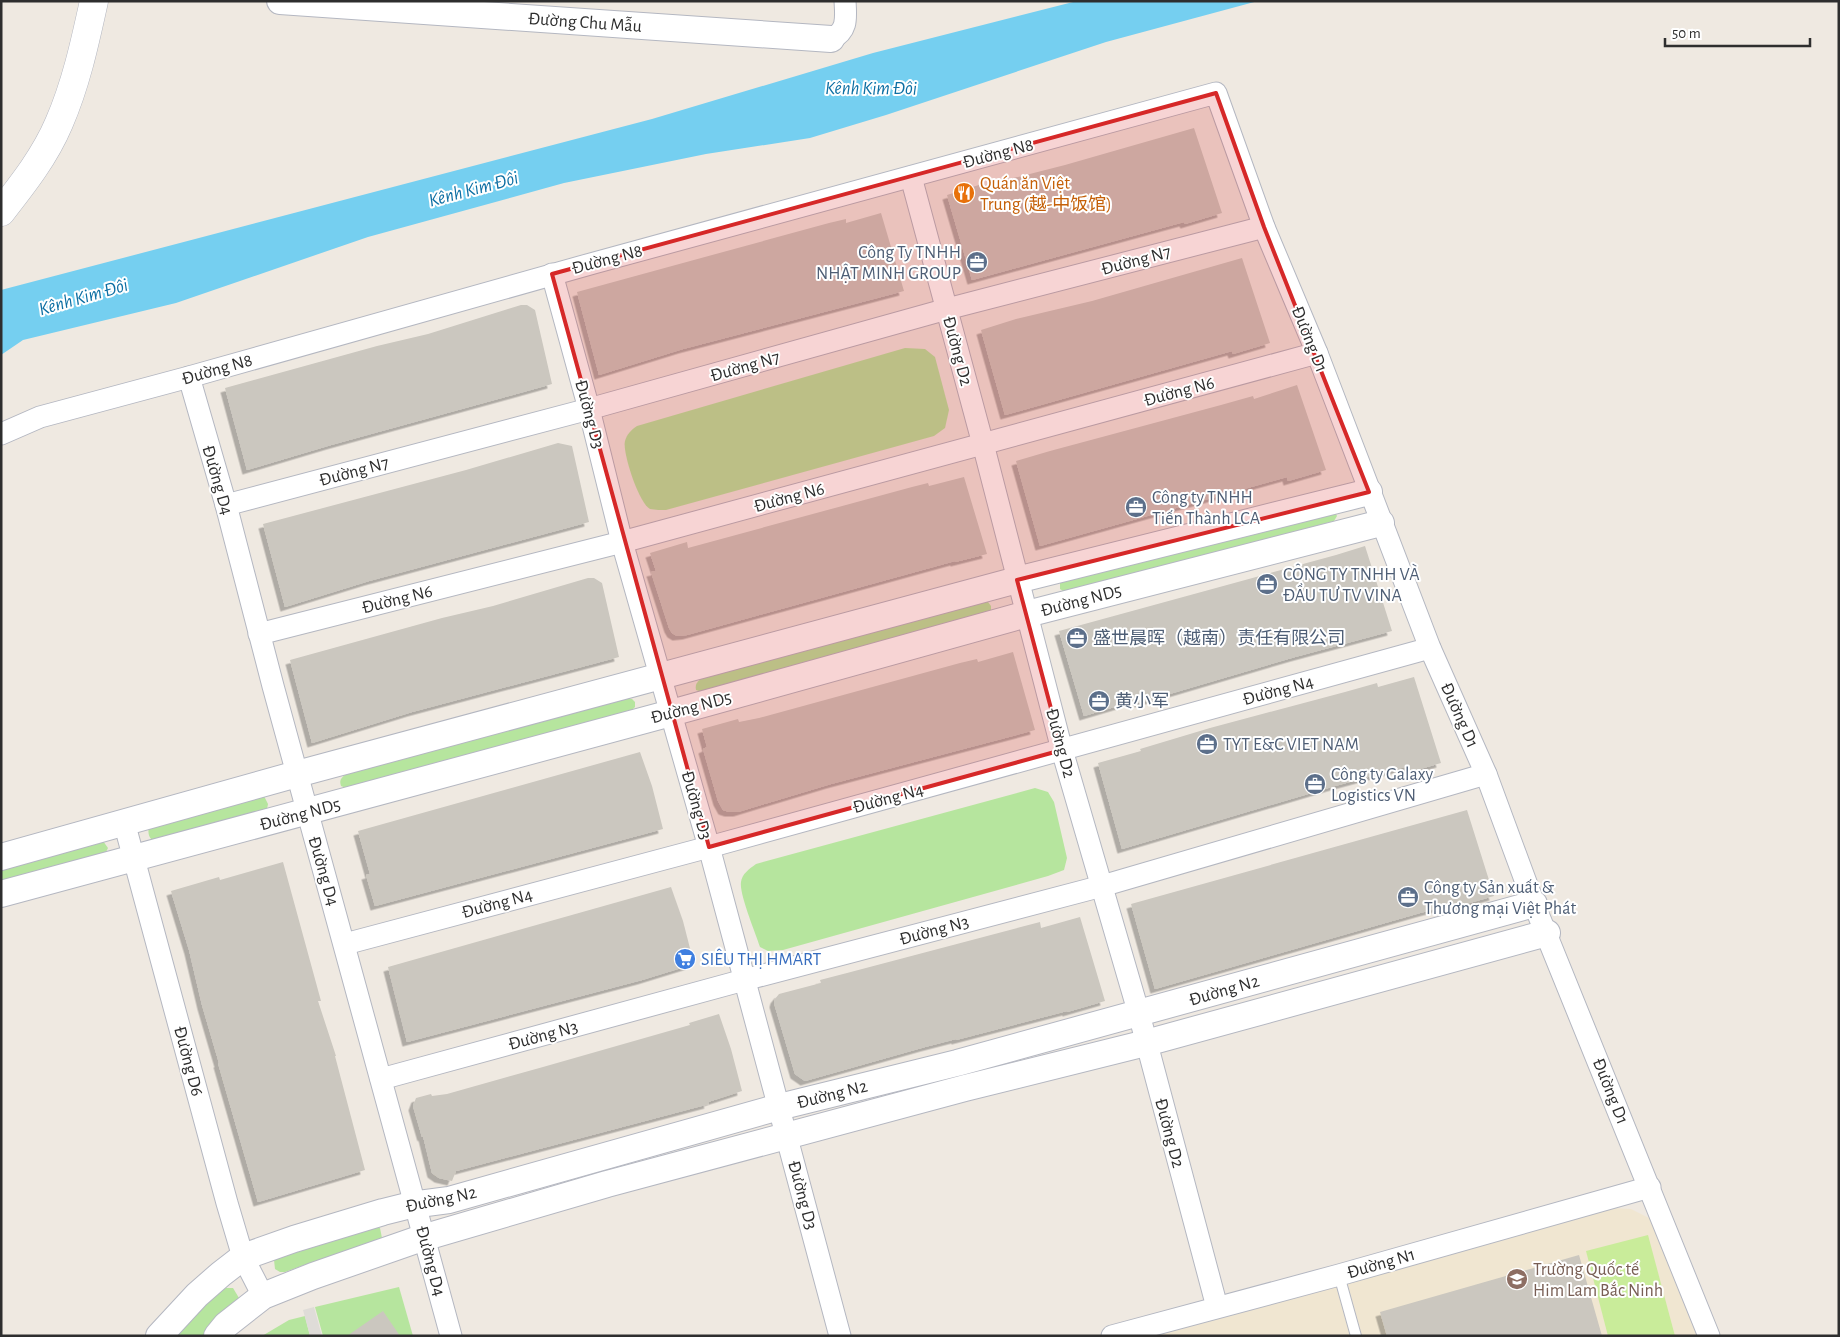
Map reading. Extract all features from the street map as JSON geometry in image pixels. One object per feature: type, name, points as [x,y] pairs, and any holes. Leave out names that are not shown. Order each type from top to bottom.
[{"type":"main road","points":[[1,212],[28,178],[59,124],[71,93],[84,48],[94,1]]},
{"type":"street","name":"Đường Chu Mẫu","points":[[280,1],[479,8],[831,39]]},
{"type":"street","points":[[831,39],[840,34],[845,25],[845,1]]},
{"type":"street","name":"Đường N8","points":[[1,434],[40,417],[189,377],[552,274],[1216,93]]},
{"type":"street","name":"Đường D1","points":[[1216,93],[1264,227],[1317,353],[1430,648],[1486,774],[1534,904],[1709,1336]]},
{"type":"street","name":"Đường D2","points":[[911,177],[983,444],[1062,750],[1139,1014],[1217,1307]]},
{"type":"street","name":"Đường N7","points":[[226,505],[589,409],[947,309],[1264,227]]},
{"type":"street","name":"Đường D3","points":[[552,274],[589,409],[622,542],[709,847],[840,1336]]},
{"type":"street","name":"Đường N6","points":[[259,634],[622,542],[1317,353]]},
{"type":"street","name":"Đường D4","points":[[189,377],[226,505],[307,812],[452,1336]]},
{"type":"street","name":"Đường ND5","points":[[1,857],[297,774],[661,678],[1017,580],[1370,492]]},
{"type":"street","name":"Đường ND5","points":[[1,894],[671,713],[1026,614],[1381,523]]},
{"type":"street","name":"Đường N4","points":[[345,944],[709,847],[1430,648]]},
{"type":"street","name":"Đường N3","points":[[381,1079],[744,980],[1102,886],[1486,774]]},
{"type":"street","name":"Đường D6","points":[[124,822],[243,1257],[263,1296]]},
{"type":"street","name":"Đường N2","points":[[159,1336],[197,1295],[243,1257],[294,1238],[416,1204],[449,1200],[779,1107],[957,1063],[1534,904]]},
{"type":"street","name":"Đường N2","points":[[217,1336],[226,1325],[263,1296],[313,1276],[425,1238],[607,1184],[965,1088],[1146,1043],[1546,933]]},
{"type":"street","points":[[1338,958],[1347,988]]},
{"type":"street","points":[[957,1063],[965,1088]]},
{"type":"street","points":[[600,1158],[607,1184]]},
{"type":"street","name":"Đường N1","points":[[1112,1336],[1339,1275],[1650,1187]]},
{"type":"lane","points":[[1339,1275],[1356,1336]]},
{"type":"highlighted area","points":[[1216,93],[1264,227],[1369,492],[1017,580],[1062,750],[709,847],[552,274]]},
{"type":"shaded area","name":"Trường Quốc tế Him Lam Bắc Ninh","points":[[1612,1208],[1631,1209],[1657,1222],[1697,1336],[1149,1336]]},
{"type":"shaded area","points":[[314,1307],[322,1336],[310,1336],[303,1310]]},
{"type":"green space","points":[[905,348],[925,349],[935,357],[949,410],[945,428],[934,436],[666,510],[650,509],[641,498],[632,477],[625,447],[627,436],[637,426]]},
{"type":"green space","points":[[1334,510],[1337,516],[1334,521],[1078,589],[1063,591],[1060,589],[1060,583],[1065,578]]},
{"type":"green space","points":[[981,602],[988,602],[991,606],[991,610],[987,614],[702,692],[696,690],[697,683],[702,678]]},
{"type":"green space","points":[[625,698],[632,699],[635,702],[635,707],[631,711],[346,788],[341,786],[341,779],[346,774]]},
{"type":"green space","points":[[1035,788],[1048,792],[1054,802],[1067,858],[1064,870],[783,950],[768,951],[760,947],[741,888],[743,877],[756,864]]},
{"type":"green space","points":[[264,796],[268,804],[267,809],[152,840],[148,832],[149,826]]},
{"type":"green space","points":[[103,841],[108,848],[106,852],[1,883],[1,866]]},
{"type":"green space","points":[[377,1226],[380,1228],[382,1238],[373,1246],[285,1272],[275,1269],[274,1260],[278,1257]]},
{"type":"green space","points":[[1648,1235],[1675,1336],[1608,1336],[1586,1251]]},
{"type":"green space","points":[[399,1287],[413,1336],[323,1336],[315,1307]]},
{"type":"green space","points":[[226,1288],[233,1288],[239,1298],[202,1336],[174,1336],[184,1324],[220,1291]]},
{"type":"green space","points":[[305,1316],[310,1336],[262,1336],[289,1320]]},
{"type":"water","name":"Kênh Kim Đôi","points":[[1077,1],[1258,1],[1106,42],[886,115],[810,138],[706,154],[564,183],[368,237],[176,303],[23,340],[1,355],[1,290],[652,119],[873,53]]},
{"type":"building","points":[[1194,128],[1222,213],[972,280],[947,195],[982,184],[982,186],[1065,165]]},
{"type":"building","points":[[881,213],[904,291],[683,349],[599,375],[577,292],[829,223],[846,219],[846,223]]},
{"type":"building","points":[[1242,258],[1270,343],[1233,354],[1232,351],[1005,415],[981,330],[1016,319],[1092,301]]},
{"type":"building","points":[[521,305],[527,305],[535,310],[552,384],[247,470],[225,388],[377,346],[428,334]]},
{"type":"building","points":[[1297,385],[1326,470],[1288,481],[1287,477],[1040,546],[1016,461],[1253,396],[1254,399]]},
{"type":"building","points":[[558,443],[572,446],[589,522],[369,581],[285,607],[263,524],[466,470]]},
{"type":"building","points":[[964,477],[987,554],[955,561],[687,635],[677,636],[669,628],[651,572],[656,571],[650,553],[687,542],[688,548],[912,487],[928,483],[929,486]]},
{"type":"building","points":[[1365,546],[1392,631],[1295,657],[1139,703],[1138,700],[1084,716],[1059,631]]},
{"type":"building","points":[[588,578],[594,578],[602,583],[619,657],[412,712],[312,743],[290,660],[442,618],[493,606]]},
{"type":"building","points":[[1013,652],[1035,730],[831,784],[738,812],[723,810],[718,801],[703,749],[707,747],[702,729],[738,719],[739,722],[759,718],[960,663],[977,659],[978,662]]},
{"type":"building","points":[[1414,677],[1441,763],[1406,773],[1405,767],[1122,849],[1098,763],[1210,728],[1377,683],[1378,687]]},
{"type":"building","points":[[640,752],[652,786],[663,829],[375,906],[366,875],[370,874],[358,831]]},
{"type":"building","points":[[1467,810],[1494,896],[1459,906],[1458,903],[1420,913],[1155,989],[1131,904]]},
{"type":"building","points":[[283,862],[321,1001],[318,1001],[336,1056],[365,1170],[258,1202],[171,891],[219,877],[220,880]]},
{"type":"building","points":[[671,887],[683,921],[694,964],[642,980],[407,1042],[388,967]]},
{"type":"building","points":[[1080,917],[1105,1001],[925,1047],[805,1081],[795,1074],[774,1003],[779,994],[821,983],[820,980],[1040,922],[1041,928]]},
{"type":"building","points":[[719,1014],[742,1091],[708,1102],[709,1104],[456,1171],[452,1181],[439,1178],[432,1173],[413,1106],[416,1098],[431,1094],[432,1096],[447,1094],[690,1025],[689,1023]]},
{"type":"building","points":[[1579,1255],[1602,1336],[1387,1336],[1380,1312]]},
{"type":"building","points":[[383,1311],[400,1336],[347,1336]]},
{"type":"place","name":"Quán ăn Việt Trung (越-中饭馆)","points":[[964,193]]},
{"type":"place","name":"Công Ty TNHH NHẬT MINH GROUP","points":[[977,262]]},
{"type":"place","name":"Công ty TNHH Tiến Thành LCA","points":[[1136,507]]},
{"type":"place","name":"CÔNG TY TNHH VÀ ĐẦU TƯ TV VINA","points":[[1267,584]]},
{"type":"place","name":"盛世晨晖（越南）责任有限公司","points":[[1077,638]]},
{"type":"place","name":"黄小军","points":[[1099,701]]},
{"type":"place","name":"TYT E&C VIET NAM","points":[[1207,744]]},
{"type":"place","name":"Công ty Galaxy Logistics VN","points":[[1315,784]]},
{"type":"place","name":"Công ty Sản xuất & Thương mại Việt Phát","points":[[1408,897]]},
{"type":"place","name":"SIÊU THỊ HMART","points":[[685,959]]},
{"type":"place","name":"Trường Quốc tế Him Lam Bắc Ninh","points":[[1517,1279]]}]
